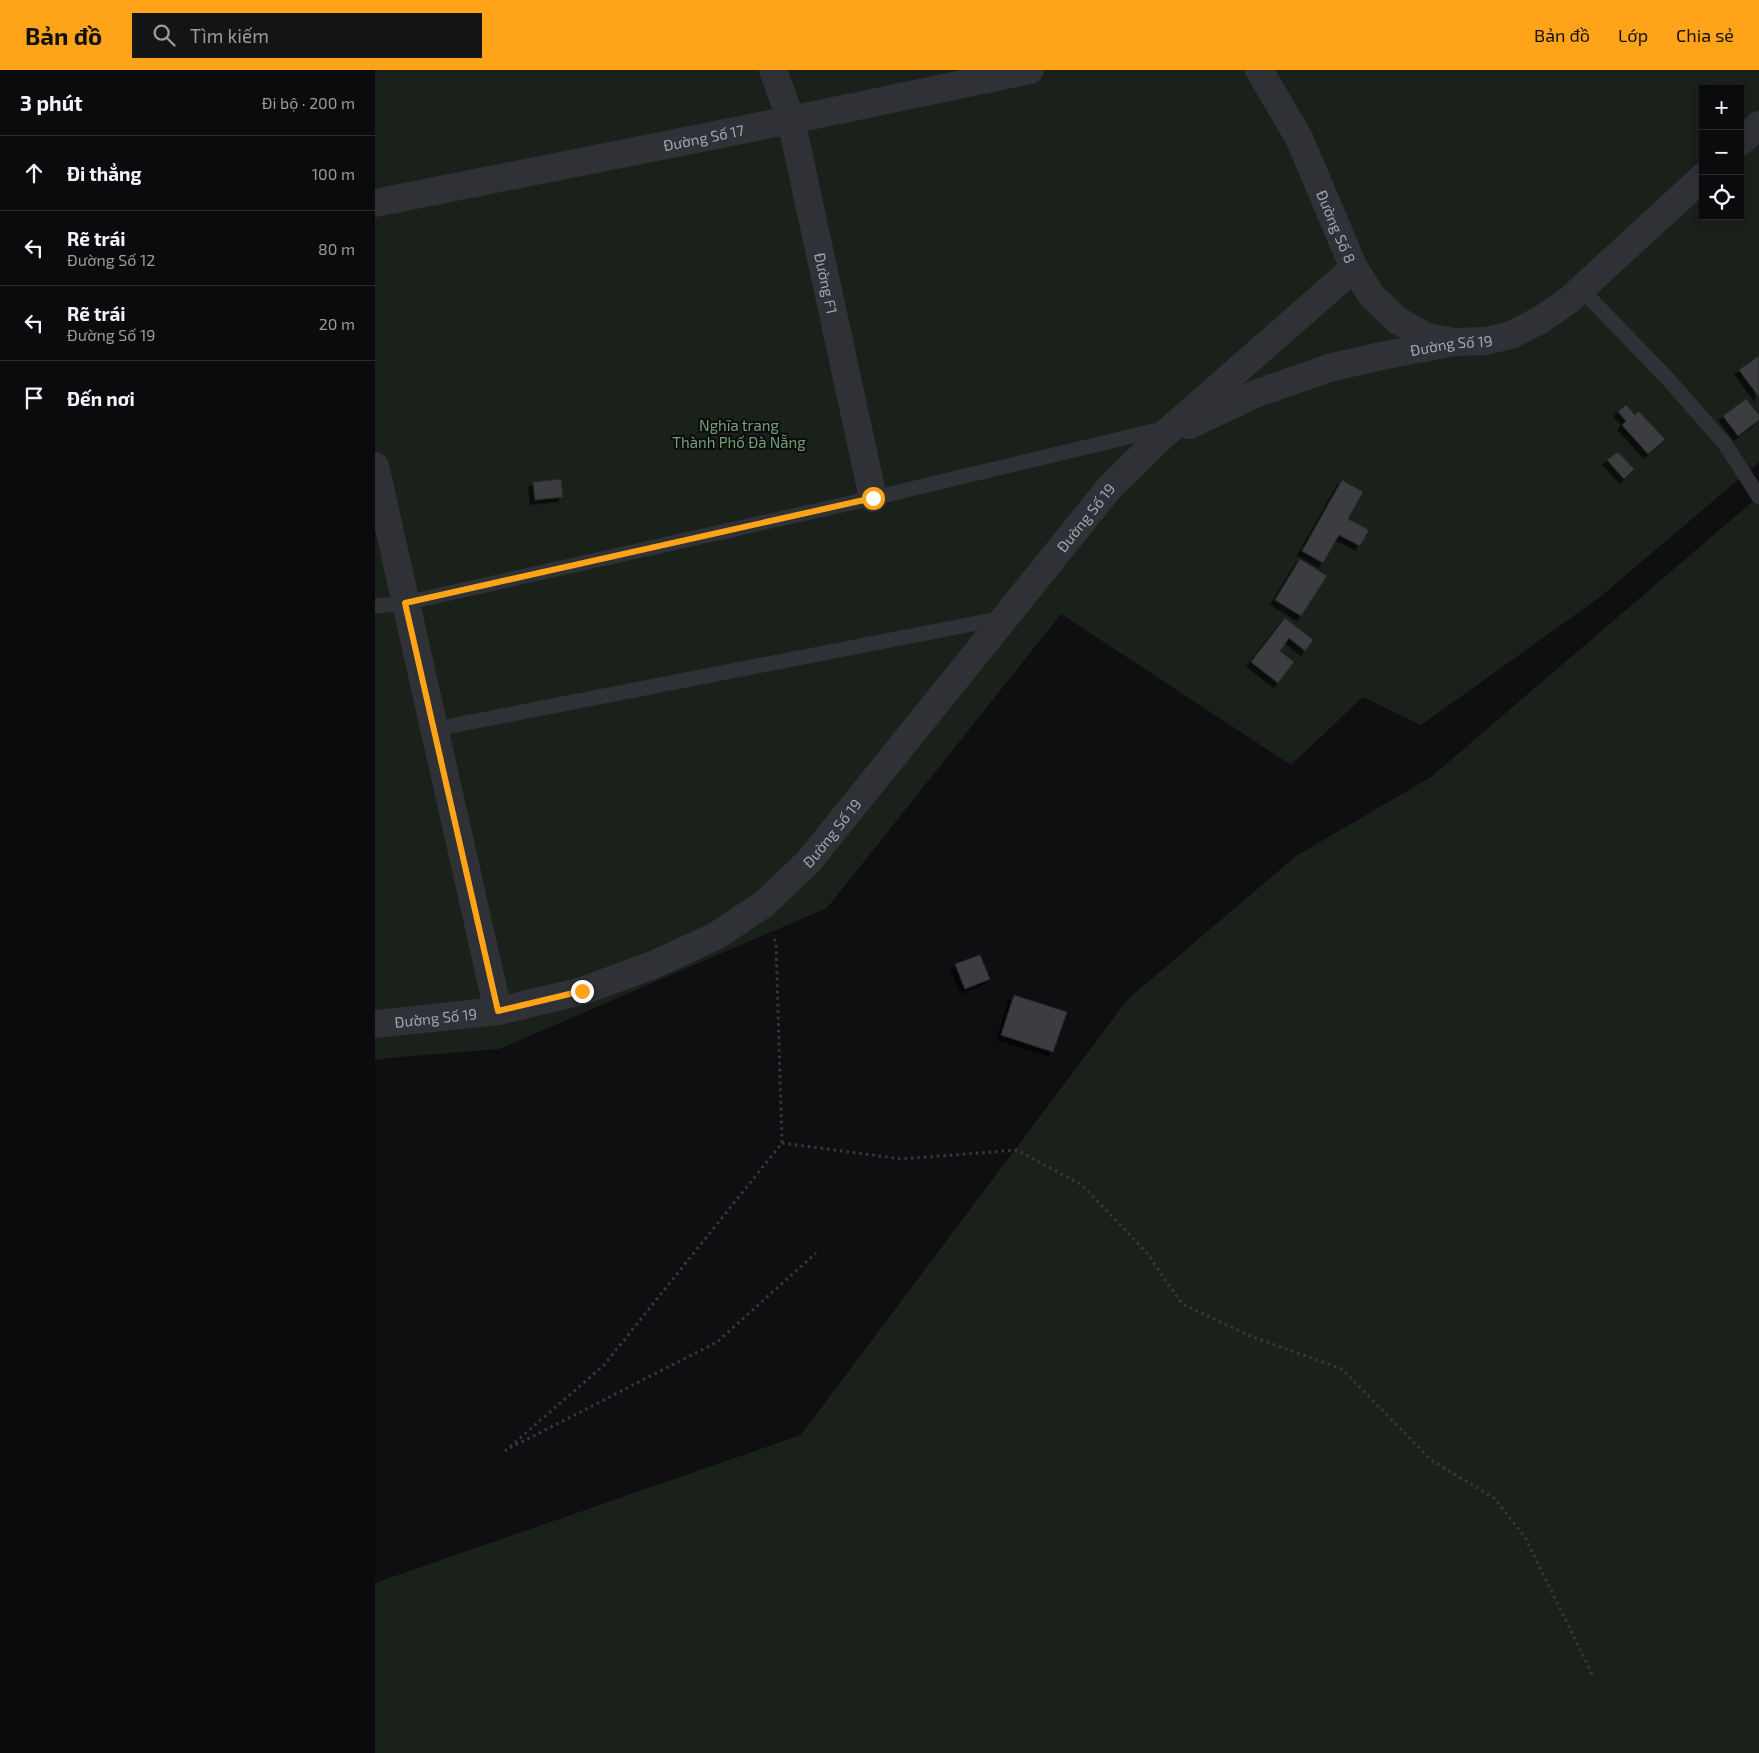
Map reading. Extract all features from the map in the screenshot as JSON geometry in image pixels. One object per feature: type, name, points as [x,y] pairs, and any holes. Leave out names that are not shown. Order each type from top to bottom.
[{"type":"street","name":"Đường F1","points":[[773,70],[791,120],[873,498]]},
{"type":"street","name":"Đường Số 17","points":[[375,203],[1030,70]]},
{"type":"street","name":"Đường Số 8","points":[[1259,70],[1299,138],[1354,268],[1371,295],[1397,320],[1427,337],[1455,342]]},
{"type":"street","points":[[1744,138],[1759,125]]},
{"type":"street","name":"Đường Số 19","points":[[1166,433],[1255,394],[1329,368],[1455,342],[1487,341],[1511,335],[1540,320],[1568,302],[1699,181]]},
{"type":"street","name":"Đường Số 19","points":[[375,1024],[498,1011],[582,991],[653,965],[716,936],[764,904],[809,861],[1110,487],[1166,433],[1354,268]]},
{"type":"street","points":[[375,466],[498,1011]]},
{"type":"lane","points":[[1581,289],[1667,378],[1725,444],[1759,497]]},
{"type":"lane","points":[[375,606],[405,603],[1166,433]]},
{"type":"lane","points":[[435,729],[1004,618]]},
{"type":"path","points":[[775,943],[783,1143],[604,1365],[505,1451],[717,1342],[816,1254]]},
{"type":"path","points":[[783,1143],[903,1159],[1017,1150],[1082,1184],[1147,1254],[1182,1304],[1250,1336],[1343,1369],[1431,1460],[1495,1498],[1525,1538],[1593,1676]]},
{"type":"green space","name":"Nghĩa trang Thành Phố Đà Nẵng","points":[[375,70],[1759,70],[1759,462],[1600,597],[1421,725],[1363,697],[1291,765],[1061,614],[827,908],[499,1049],[375,1060]]},
{"type":"green space","points":[[1759,496],[1759,1753],[375,1753],[375,1583],[801,1435],[1128,999],[1296,856],[1431,777]]},
{"type":"building","points":[[1759,356],[1759,397],[1739,370]]},
{"type":"building","points":[[1746,399],[1759,415],[1759,420],[1738,436],[1723,416]]},
{"type":"building","points":[[1626,405],[1635,415],[1638,411],[1665,439],[1648,454],[1622,425],[1626,421],[1618,412]]},
{"type":"building","points":[[1618,452],[1634,469],[1624,479],[1607,460]]},
{"type":"building","points":[[561,479],[563,497],[535,500],[533,482]]},
{"type":"building","points":[[1342,480],[1363,492],[1348,519],[1369,530],[1360,546],[1339,535],[1323,563],[1302,551]]},
{"type":"building","points":[[1300,559],[1327,576],[1301,616],[1275,600]]},
{"type":"building","points":[[1285,618],[1313,640],[1305,651],[1289,638],[1280,651],[1294,662],[1278,683],[1251,662]]},
{"type":"building","points":[[980,955],[990,979],[965,989],[955,964]]},
{"type":"building","points":[[1014,995],[1067,1012],[1053,1052],[1001,1035]]},
{"type":"route","points":[[582,991],[498,1011],[405,603],[873,498]]}]
